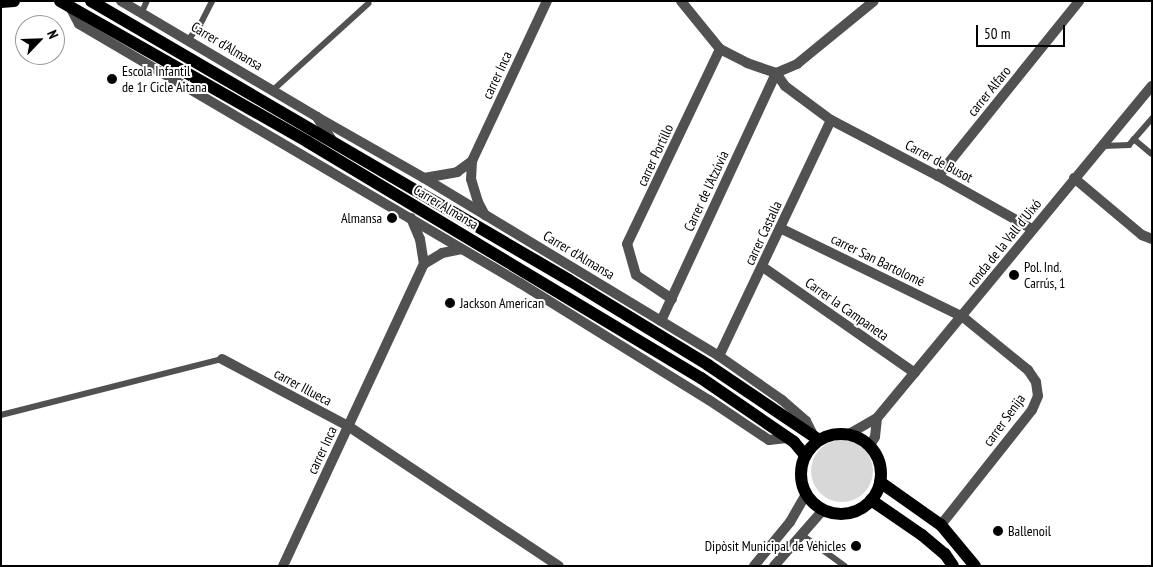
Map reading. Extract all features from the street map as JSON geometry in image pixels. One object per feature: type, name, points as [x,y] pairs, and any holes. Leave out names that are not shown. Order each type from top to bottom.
[{"type":"main road","points":[[1,2],[14,1]]},
{"type":"main road","name":"Carrer d'Almansa","points":[[91,1],[577,285],[708,365],[816,437]]},
{"type":"main road","name":"Carrer Almansa","points":[[64,3],[308,142],[693,373],[794,442],[805,455]]},
{"type":"main road","points":[[849,434],[870,445],[876,454],[880,466],[880,482],[871,500],[852,513],[841,514],[823,510],[806,494],[800,473],[805,455],[816,437],[849,434]]},
{"type":"main road","points":[[880,482],[941,525],[975,566]]},
{"type":"main road","points":[[871,500],[922,535],[945,554],[953,566]]},
{"type":"street","name":"Carrer d'Almansa","points":[[121,1],[272,91],[424,178],[719,356],[782,400],[806,421],[816,437]]},
{"type":"street","name":"carrer Inca","points":[[472,161],[547,1]]},
{"type":"street","points":[[681,1],[720,48],[747,63],[776,73],[797,64],[874,1]]},
{"type":"street","name":"carrer Alfaro","points":[[938,176],[1080,1]]},
{"type":"street","points":[[64,3],[79,24],[410,218],[620,344],[770,440],[787,438]]},
{"type":"street","name":"carrer Portillo","points":[[636,275],[627,244],[720,48]]},
{"type":"street","name":"Carrer de Busot","points":[[776,73],[785,86],[831,120],[938,176],[1032,229]]},
{"type":"street","name":"Carrer de l'Atzúvia","points":[[662,321],[776,73]]},
{"type":"street","name":"ronda de la Vall d'Uixó","points":[[849,434],[877,418],[1152,86]]},
{"type":"street","name":"Carrer d'Almansa","points":[[317,117],[334,143]]},
{"type":"street","name":"carrer Castalla","points":[[719,356],[763,267],[831,120]]},
{"type":"street","points":[[308,142],[328,171]]},
{"type":"street","points":[[424,178],[457,172],[472,161]]},
{"type":"street","points":[[472,161],[471,179],[478,202],[486,216]]},
{"type":"street","points":[[1074,178],[1142,235],[1152,239]]},
{"type":"street","points":[[410,218],[420,239],[424,264],[442,253],[462,249]]},
{"type":"street","name":"carrer San Bartolomé","points":[[780,228],[963,316]]},
{"type":"street","name":"carrer Inca","points":[[283,566],[424,264]]},
{"type":"street","name":"Carrer la Campaneta","points":[[763,267],[915,373]]},
{"type":"street","name":"Carrer d'Almansa","points":[[636,275],[672,299]]},
{"type":"street","name":"carrer Senija","points":[[941,525],[1032,410],[1038,396],[1036,382],[1028,370],[963,316]]},
{"type":"street","name":"carrer Illueca","points":[[222,359],[348,426],[559,566]]},
{"type":"street","name":"ronda de la Vall d'Uixó","points":[[870,445],[875,437],[877,418]]},
{"type":"street","points":[[754,566],[790,522],[806,494]]},
{"type":"street","points":[[774,566],[823,510]]},
{"type":"lane","points":[[142,12],[147,1]]},
{"type":"lane","points":[[188,40],[199,27],[212,1]]},
{"type":"lane","points":[[272,91],[368,4]]},
{"type":"lane","points":[[1102,146],[1129,145],[1152,119]]},
{"type":"lane","points":[[1134,139],[1152,154]]},
{"type":"lane","name":"carrer Illueca","points":[[1,415],[222,359]]},
{"type":"lane","points":[[801,534],[845,566]]},
{"type":"shaded area","points":[[836,440],[848,440],[864,449],[871,459],[873,471],[871,483],[864,493],[848,502],[836,502],[825,497],[816,488],[811,477],[811,465],[816,454],[825,445]]},
{"type":"place","name":"Escola Infantil de 1r Cicle Aitana","points":[[112,79]]},
{"type":"place","name":"Almansa","points":[[392,218]]},
{"type":"place","name":"Pol. Ind. Carrús, 1","points":[[1014,275]]},
{"type":"place","name":"Jackson American","points":[[450,303]]},
{"type":"place","name":"Ballenoil","points":[[998,531]]},
{"type":"place","name":"Dipòsit Municipal de Vehicles","points":[[856,546]]}]
